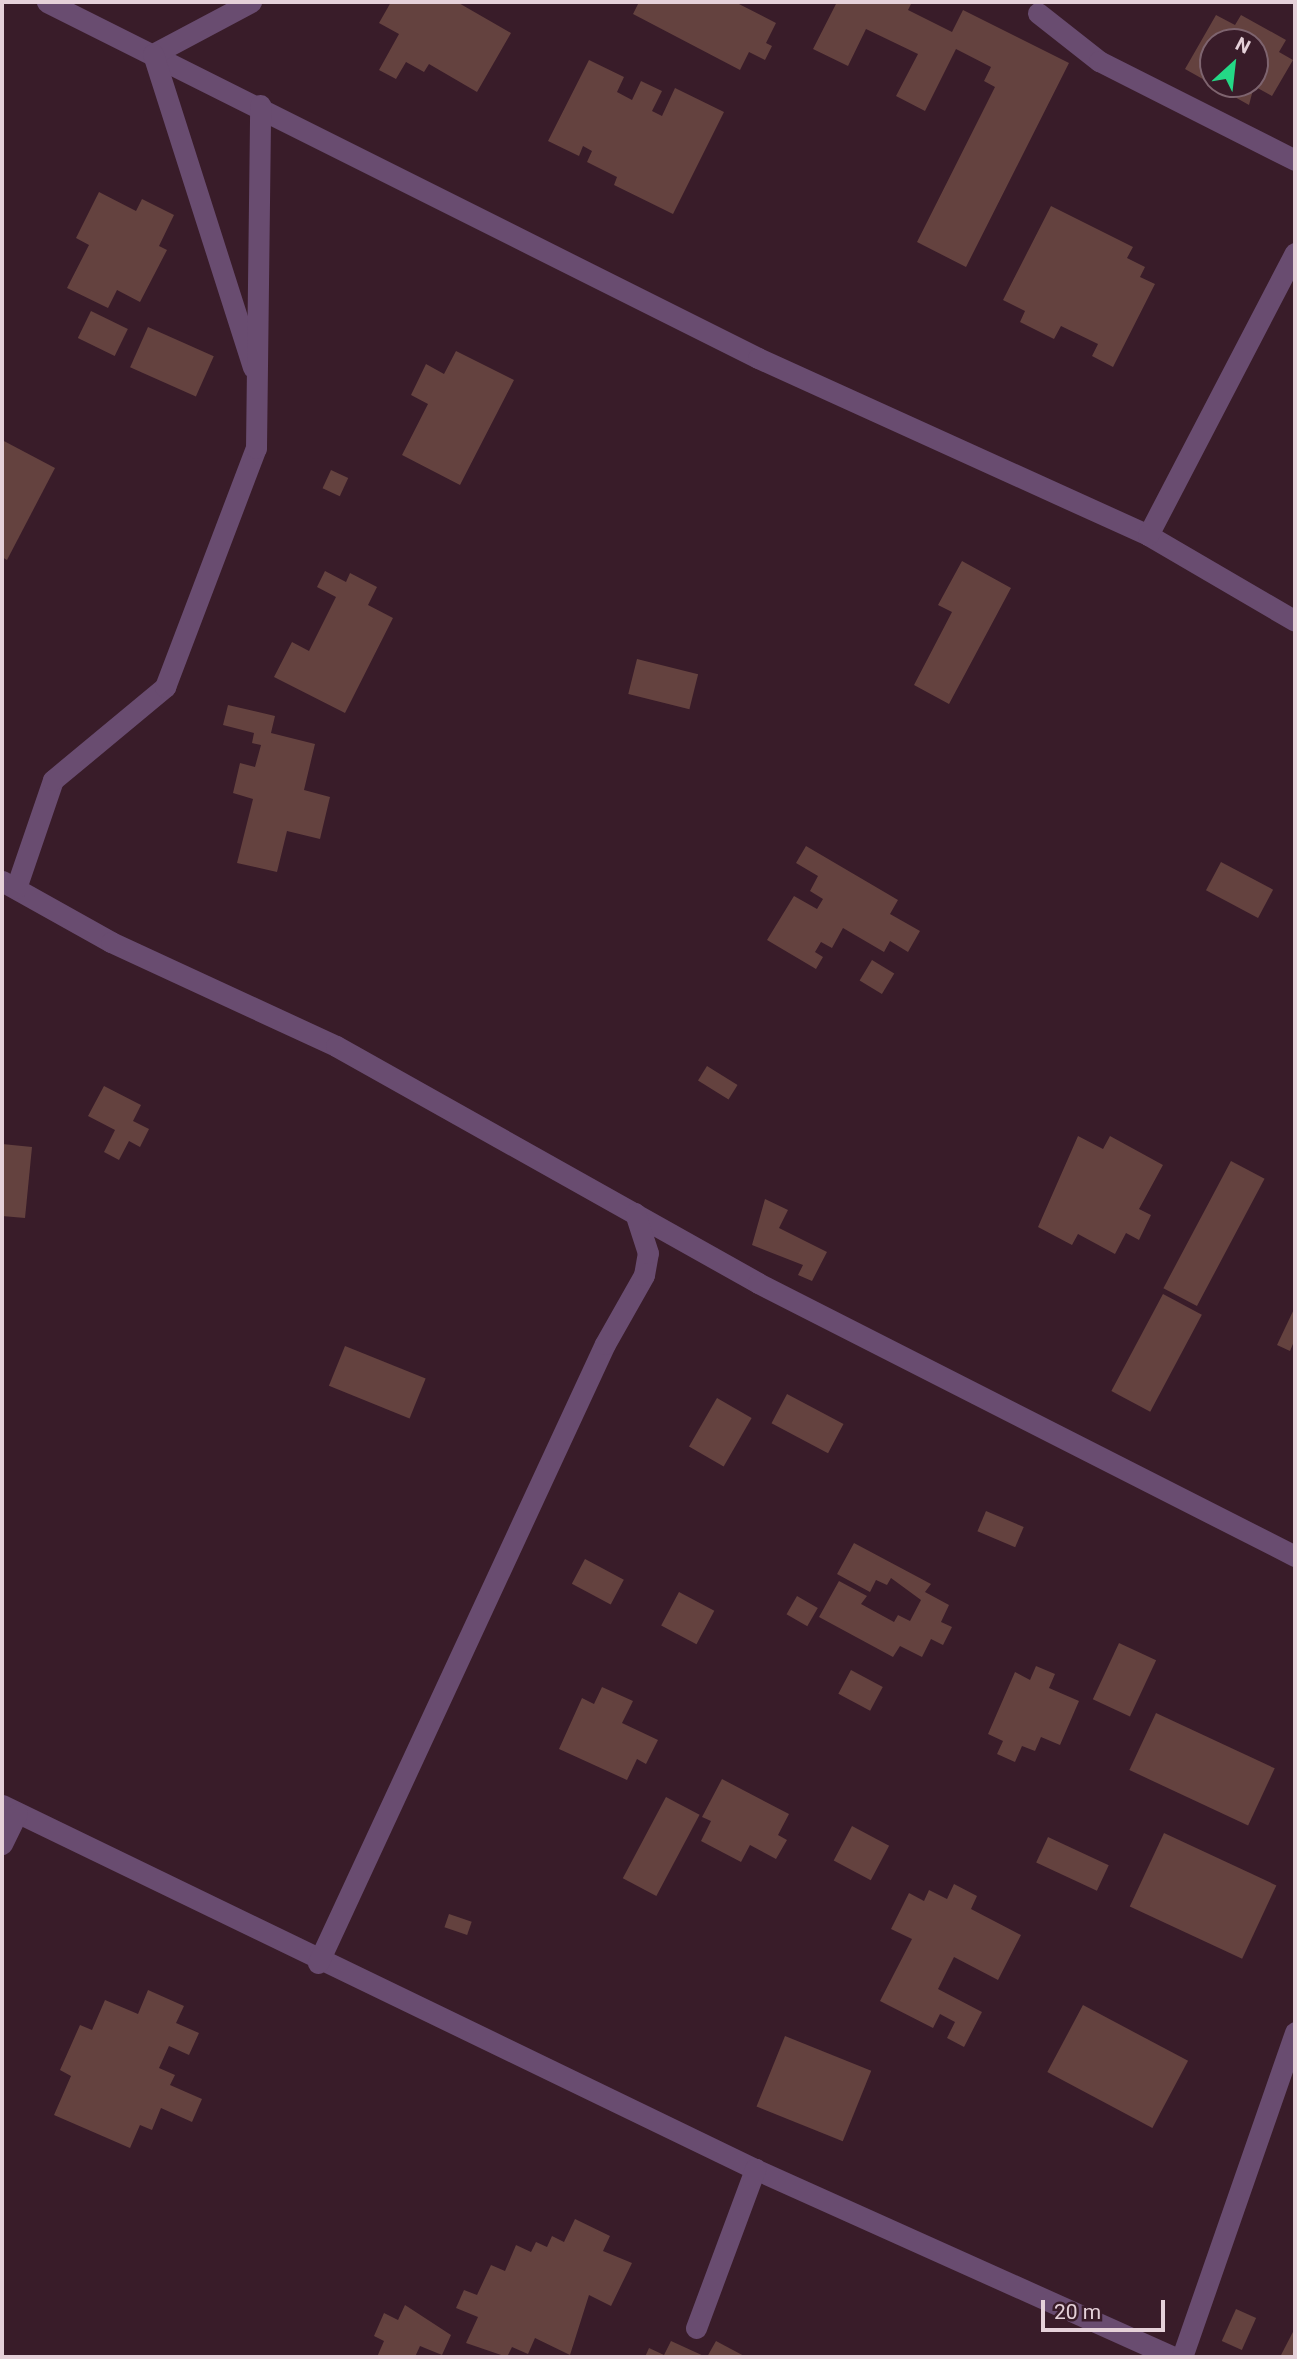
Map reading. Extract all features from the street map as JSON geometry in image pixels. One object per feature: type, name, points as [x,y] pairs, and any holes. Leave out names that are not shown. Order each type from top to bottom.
[{"type":"street","points":[[47,2],[260,105],[758,358],[1148,535],[1295,621]]},
{"type":"street","points":[[153,54],[251,2]]},
{"type":"street","points":[[1038,12],[1099,61],[1295,160]]},
{"type":"street","points":[[153,54],[258,381]]},
{"type":"street","points":[[260,105],[256,448],[165,687],[53,780],[9,885],[111,942],[336,1046],[880,1346],[1295,1556]]},
{"type":"street","points":[[1148,535],[1295,253]]},
{"type":"street","points":[[318,1963],[605,1343],[644,1275],[648,1253],[635,1213]]},
{"type":"street","points":[[2,1844],[9,1809],[318,1963],[755,2169],[1174,2357]]},
{"type":"street","points":[[1182,2357],[1295,2032]]},
{"type":"street","points":[[696,2328],[755,2169]]},
{"type":"building","points":[[391,2],[457,2],[511,33],[477,92],[429,64],[424,72],[406,62],[396,79],[379,70],[399,34],[379,23]]},
{"type":"building","points":[[639,2],[735,2],[776,23],[766,43],[772,46],[765,60],[749,52],[740,70],[633,14]]},
{"type":"building","points":[[837,2],[912,2],[908,10],[952,32],[963,10],[1069,63],[966,267],[917,242],[995,87],[984,81],[991,67],[956,49],[925,111],[896,96],[918,54],[866,29],[848,66],[813,49]]},
{"type":"building","points":[[1216,15],[1235,25],[1241,15],[1264,28],[1209,28]]},
{"type":"building","points":[[1269,31],[1286,40],[1279,52],[1293,60],[1272,96],[1269,94]]},
{"type":"building","points":[[1199,45],[1199,77],[1185,69]]},
{"type":"building","points":[[589,60],[624,77],[617,92],[632,100],[641,81],[662,91],[652,111],[662,116],[675,88],[724,112],[673,214],[614,185],[617,177],[587,162],[592,151],[583,146],[579,156],[548,141]]},
{"type":"building","points":[[1237,98],[1251,98],[1249,105]]},
{"type":"building","points":[[99,192],[136,211],[142,199],[174,215],[159,246],[167,250],[140,302],[117,290],[108,308],[67,288],[89,245],[76,238]]},
{"type":"building","points":[[1051,206],[1133,247],[1127,258],[1145,267],[1140,277],[1155,284],[1113,367],[1092,356],[1098,344],[1061,326],[1054,339],[1020,322],[1025,311],[1003,300]]},
{"type":"building","points":[[91,311],[128,329],[115,356],[78,338]]},
{"type":"building","points":[[148,327],[214,356],[196,396],[130,367]]},
{"type":"building","points":[[456,351],[514,380],[460,485],[402,455],[428,404],[411,395],[426,364],[444,374]]},
{"type":"building","points":[[2,440],[55,468],[7,560],[2,557]]},
{"type":"building","points":[[331,470],[348,478],[340,496],[323,488]]},
{"type":"building","points":[[962,561],[1011,588],[949,704],[914,685],[952,612],[938,605]]},
{"type":"building","points":[[325,571],[346,582],[350,573],[377,587],[368,605],[393,618],[345,713],[274,677],[292,642],[309,651],[336,597],[317,587]]},
{"type":"building","points":[[637,659],[698,674],[689,709],[628,694]]},
{"type":"building","points":[[228,705],[275,716],[271,733],[315,744],[304,790],[330,797],[320,839],[287,831],[277,872],[237,863],[253,799],[233,793],[240,763],[255,767],[261,745],[252,743],[254,733],[223,725]]},
{"type":"building","points":[[806,846],[898,900],[890,914],[920,931],[908,952],[890,941],[884,952],[843,928],[832,948],[821,942],[815,952],[823,957],[816,969],[767,940],[794,896],[817,909],[823,899],[810,891],[818,876],[796,863]]},
{"type":"building","points":[[1221,862],[1273,890],[1258,918],[1206,890]]},
{"type":"building","points":[[872,960],[894,973],[882,994],[860,981]]},
{"type":"building","points":[[707,1066],[738,1085],[729,1099],[698,1080]]},
{"type":"building","points":[[104,1086],[141,1105],[133,1121],[149,1129],[140,1147],[129,1141],[119,1160],[104,1152],[115,1130],[88,1116]]},
{"type":"building","points":[[1078,1136],[1103,1149],[1110,1136],[1163,1165],[1139,1209],[1151,1215],[1139,1240],[1126,1233],[1115,1254],[1078,1234],[1072,1245],[1038,1227]]},
{"type":"building","points":[[2,1144],[32,1147],[25,1218],[2,1216]]},
{"type":"building","points":[[1231,1161],[1265,1179],[1197,1306],[1163,1288]]},
{"type":"building","points":[[765,1199],[788,1210],[779,1228],[827,1252],[812,1281],[798,1275],[803,1265],[752,1245]]},
{"type":"building","points":[[1163,1294],[1202,1315],[1150,1412],[1111,1391]]},
{"type":"building","points":[[1295,1307],[1295,1339],[1290,1351],[1277,1345]]},
{"type":"building","points":[[345,1346],[426,1379],[410,1418],[329,1386]]},
{"type":"building","points":[[787,1394],[844,1424],[828,1453],[772,1423]]},
{"type":"building","points":[[717,1398],[752,1418],[724,1466],[689,1446]]},
{"type":"building","points":[[986,1511],[1024,1527],[1015,1547],[977,1531]]},
{"type":"building","points":[[854,1543],[931,1584],[925,1592],[949,1605],[941,1622],[952,1627],[943,1645],[931,1639],[922,1657],[900,1646],[893,1657],[819,1617],[839,1581],[867,1596],[861,1604],[894,1622],[898,1615],[910,1621],[921,1600],[891,1578],[887,1585],[876,1580],[870,1592],[837,1574]]},
{"type":"building","points":[[585,1559],[624,1580],[611,1604],[572,1584]]},
{"type":"building","points":[[679,1592],[714,1611],[696,1644],[661,1626]]},
{"type":"building","points":[[797,1596],[818,1608],[807,1626],[786,1614]]},
{"type":"building","points":[[1119,1643],[1156,1660],[1130,1717],[1093,1699]]},
{"type":"building","points":[[1036,1666],[1055,1674],[1049,1688],[1079,1701],[1060,1745],[1041,1737],[1035,1751],[1022,1746],[1015,1762],[997,1754],[1003,1741],[988,1734],[1015,1672],[1030,1680]]},
{"type":"building","points":[[851,1670],[883,1687],[870,1711],[838,1694]]},
{"type":"building","points":[[602,1687],[633,1701],[622,1723],[658,1740],[646,1764],[637,1759],[627,1780],[559,1749],[582,1698],[594,1704]]},
{"type":"building","points":[[1156,1713],[1275,1768],[1248,1825],[1129,1770]]},
{"type":"building","points":[[722,1779],[789,1814],[778,1835],[787,1840],[776,1859],[750,1845],[741,1862],[701,1841],[711,1821],[702,1817]]},
{"type":"building","points":[[666,1797],[700,1815],[656,1896],[623,1878]]},
{"type":"building","points":[[852,1826],[889,1846],[871,1880],[834,1860]]},
{"type":"building","points":[[1164,1833],[1276,1885],[1242,1959],[1130,1906]]},
{"type":"building","points":[[1048,1837],[1109,1865],[1097,1891],[1036,1862]]},
{"type":"building","points":[[954,1884],[977,1896],[971,1909],[1021,1935],[998,1980],[954,1957],[938,1989],[982,2012],[964,2047],[947,2038],[955,2022],[940,2014],[933,2028],[880,2001],[912,1939],[891,1929],[909,1893],[924,1901],[929,1890],[947,1899]]},
{"type":"building","points":[[449,1914],[472,1922],[467,1935],[444,1927]]},
{"type":"building","points":[[148,1990],[184,2006],[176,2023],[199,2033],[189,2055],[169,2046],[159,2068],[175,2075],[170,2085],[202,2099],[192,2122],[161,2108],[152,2130],[140,2125],[130,2148],[54,2115],[71,2076],[60,2070],[80,2025],[92,2030],[105,2000],[138,2014]]},
{"type":"building","points":[[1083,2005],[1188,2061],[1152,2128],[1047,2072]]},
{"type":"building","points":[[785,2036],[871,2071],[843,2141],[757,2106]]},
{"type":"building","points":[[575,2219],[610,2236],[603,2251],[632,2263],[611,2306],[589,2295],[570,2355],[535,2338],[528,2354],[512,2347],[507,2357],[466,2343],[478,2317],[456,2308],[464,2290],[477,2295],[491,2265],[505,2271],[516,2245],[531,2252],[536,2242],[547,2247],[552,2236],[564,2242]]},
{"type":"building","points":[[405,2305],[451,2335],[442,2355],[420,2346],[415,2357],[377,2357],[384,2341],[374,2336],[384,2313],[398,2320]]},
{"type":"building","points":[[1236,2309],[1256,2318],[1242,2350],[1222,2341]]},
{"type":"building","points":[[1295,2328],[1295,2357],[1280,2357]]},
{"type":"building","points":[[671,2341],[706,2357],[645,2357],[649,2348],[664,2355]]},
{"type":"building","points":[[716,2341],[746,2357],[707,2357]]}]
